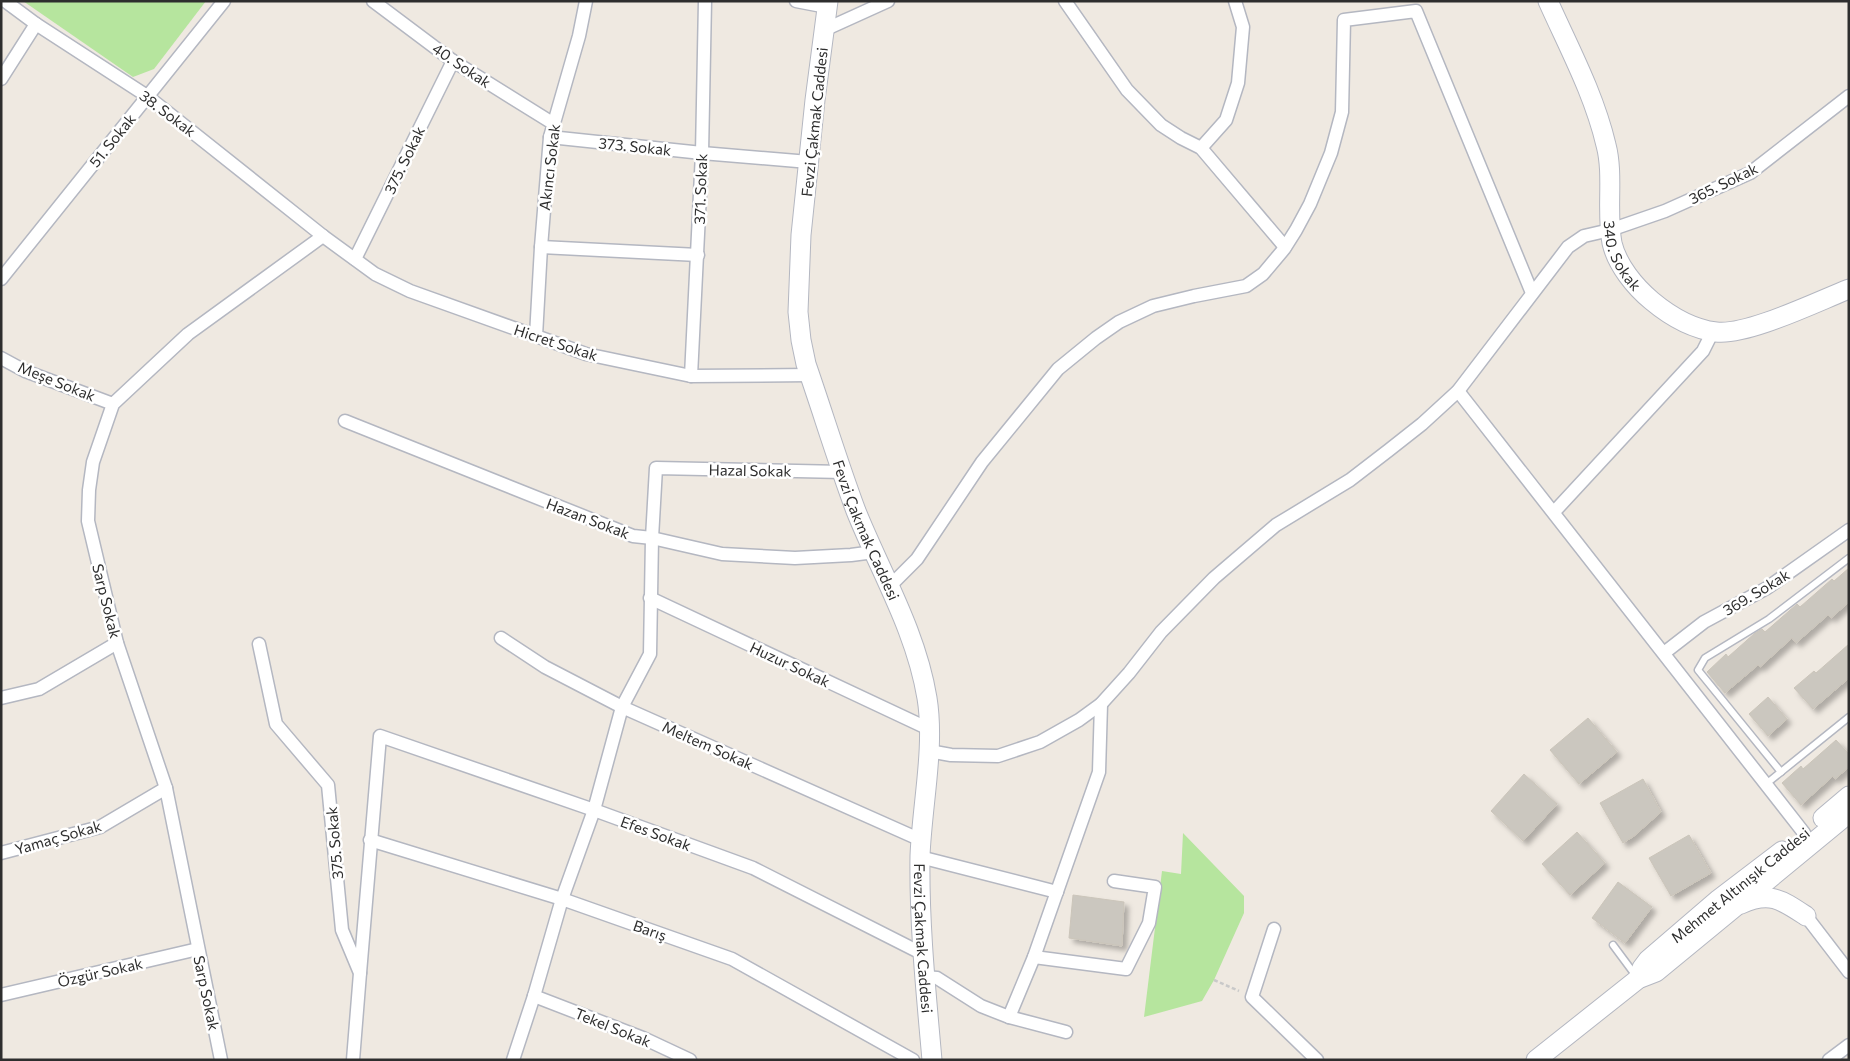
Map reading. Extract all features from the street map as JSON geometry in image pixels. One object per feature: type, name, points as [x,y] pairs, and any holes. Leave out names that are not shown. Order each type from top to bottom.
[{"type":"street","name":"38. Sokak","points":[[5,1],[36,24],[147,96],[323,236]]},
{"type":"street","name":"51. Sokak","points":[[1,279],[224,1]]},
{"type":"street","name":"40. Sokak","points":[[373,1],[453,61],[554,124]]},
{"type":"street","name":"Akıncı Sokak","points":[[536,336],[550,137],[579,36],[586,1]]},
{"type":"street","name":"371. Sokak","points":[[691,376],[698,256],[706,1]]},
{"type":"street","points":[[796,1],[828,4]]},
{"type":"street","points":[[824,30],[888,1]]},
{"type":"street","points":[[1065,1],[1127,90],[1161,125],[1201,148],[1285,246]]},
{"type":"street","points":[[1201,148],[1226,120],[1238,83],[1243,27],[1235,1]]},
{"type":"street","name":"340. Sokak","points":[[1548,1],[1592,98],[1607,147],[1608,220],[1613,245],[1621,263],[1640,291],[1664,311],[1696,327],[1718,332],[1747,329],[1849,289]]},
{"type":"street","name":"Fevzi Çakmak Caddesi","points":[[828,4],[801,236],[798,312],[801,340],[810,375],[856,511],[913,643],[921,668],[927,700],[929,751],[921,848],[923,954],[932,1060]]},
{"type":"street","points":[[890,586],[917,559],[982,462],[1058,368],[1120,322],[1153,306],[1246,286],[1263,274],[1285,246],[1310,204],[1331,152],[1342,112],[1344,20],[1416,11],[1532,293]]},
{"type":"street","points":[[1,79],[36,24]]},
{"type":"street","name":"375. Sokak","points":[[355,259],[453,61]]},
{"type":"street","name":"365. Sokak","points":[[929,751],[951,755],[998,756],[1040,742],[1079,720],[1101,704],[1129,673],[1161,632],[1214,578],[1276,524],[1350,480],[1422,424],[1458,391],[1568,247],[1584,236],[1610,230],[1665,210],[1750,173],[1849,96]]},
{"type":"street","name":"373. Sokak","points":[[550,137],[809,162]]},
{"type":"street","name":"Hicret Sokak","points":[[323,236],[375,274],[410,291],[586,354],[691,376],[810,375]]},
{"type":"street","name":"Sarp Sokak","points":[[221,1060],[166,788],[117,642],[88,521],[89,490],[93,462],[113,404],[188,334],[323,236]]},
{"type":"street","points":[[541,247],[698,256]]},
{"type":"street","points":[[1554,512],[1703,351],[1713,331]]},
{"type":"street","name":"Meşe Sokak","points":[[1,358],[25,371],[113,404]]},
{"type":"street","points":[[1458,391],[1804,833]]},
{"type":"street","name":"Hazan Sokak","points":[[345,421],[634,536],[652,538],[722,554],[795,558],[874,552]]},
{"type":"street","name":"Hazal Sokak","points":[[652,538],[656,468],[843,472]]},
{"type":"street","name":"369. Sokak","points":[[1664,653],[1704,622],[1767,588],[1849,530]]},
{"type":"street","points":[[513,1060],[562,899],[594,810],[622,706],[650,654],[652,538]]},
{"type":"street","name":"Huzur Sokak","points":[[650,598],[929,729]]},
{"type":"street","name":"Meltem Sokak","points":[[502,638],[545,667],[622,706],[921,848],[1057,892]]},
{"type":"street","points":[[1,698],[39,689],[117,642]]},
{"type":"street","name":"375. Sokak","points":[[259,644],[276,724],[328,785],[342,930],[360,973],[353,1060]]},
{"type":"street","points":[[1009,1017],[1034,956],[1099,772],[1101,704]]},
{"type":"street","name":"Efes Sokak","points":[[370,840],[380,736],[594,810],[753,868],[923,954]]},
{"type":"street","name":"Yamaç Sokak","points":[[1,853],[100,827],[166,788]]},
{"type":"street","name":"Mehmet Altınışık Caddesi","points":[[1536,1060],[1638,979],[1656,972],[1711,928],[1804,833],[1849,796]]},
{"type":"street","name":"Mehmet Altınışık Caddesi","points":[[1638,979],[1642,968],[1648,960],[1719,899],[1768,870],[1849,813]]},
{"type":"street","points":[[360,973],[370,840]]},
{"type":"street","name":"Barış","points":[[370,840],[562,899],[732,959],[913,1060]]},
{"type":"street","points":[[1768,870],[1849,972]]},
{"type":"street","points":[[1034,956],[1126,968],[1149,923],[1155,887],[1114,881]]},
{"type":"street","points":[[1711,928],[1743,904],[1765,897],[1777,898],[1806,916]]},
{"type":"street","points":[[1274,929],[1252,997],[1317,1060]]},
{"type":"street","name":"Özgür Sokak","points":[[1,995],[198,949]]},
{"type":"street","points":[[925,977],[937,978],[981,1006],[1009,1017],[1066,1032]]},
{"type":"street","name":"Tekel Sokak","points":[[534,996],[643,1038],[690,1060]]},
{"type":"street","points":[[1829,1060],[1849,1045]]},
{"type":"lane","points":[[1781,772],[1698,670],[1705,658],[1770,619],[1849,558]]},
{"type":"lane","points":[[1766,784],[1849,717]]},
{"type":"lane","points":[[1613,945],[1638,979]]},
{"type":"path","points":[[1214,980],[1252,997]]},
{"type":"green space","points":[[23,1],[206,1],[154,69],[133,77]]},
{"type":"green space","points":[[1183,833],[1244,896],[1244,913],[1214,980],[1202,1001],[1144,1017],[1162,871],[1181,874]]},
{"type":"building","points":[[1849,568],[1849,602],[1831,618],[1828,615],[1796,643],[1792,638],[1760,667],[1758,665],[1725,693],[1707,672],[1726,654],[1728,657],[1762,629],[1765,632],[1797,604],[1800,607],[1832,579],[1834,581]]},
{"type":"building","points":[[1849,644],[1849,678],[1813,709],[1794,688],[1814,671],[1816,673]]},
{"type":"building","points":[[1768,697],[1787,719],[1768,736],[1749,714]]},
{"type":"building","points":[[1588,718],[1617,752],[1579,784],[1550,750]]},
{"type":"building","points":[[1836,740],[1849,754],[1849,767],[1835,779],[1833,776],[1801,805],[1782,783],[1801,766],[1803,769]]},
{"type":"building","points":[[1524,774],[1557,804],[1523,841],[1491,811]]},
{"type":"building","points":[[1643,779],[1661,812],[1634,836],[1623,843],[1600,803]]},
{"type":"building","points":[[1577,832],[1605,863],[1570,895],[1542,864]]},
{"type":"building","points":[[1689,835],[1711,873],[1671,896],[1649,858]]},
{"type":"building","points":[[1618,882],[1652,907],[1625,943],[1592,918]]},
{"type":"building","points":[[1073,895],[1124,902],[1122,946],[1069,938]]}]
